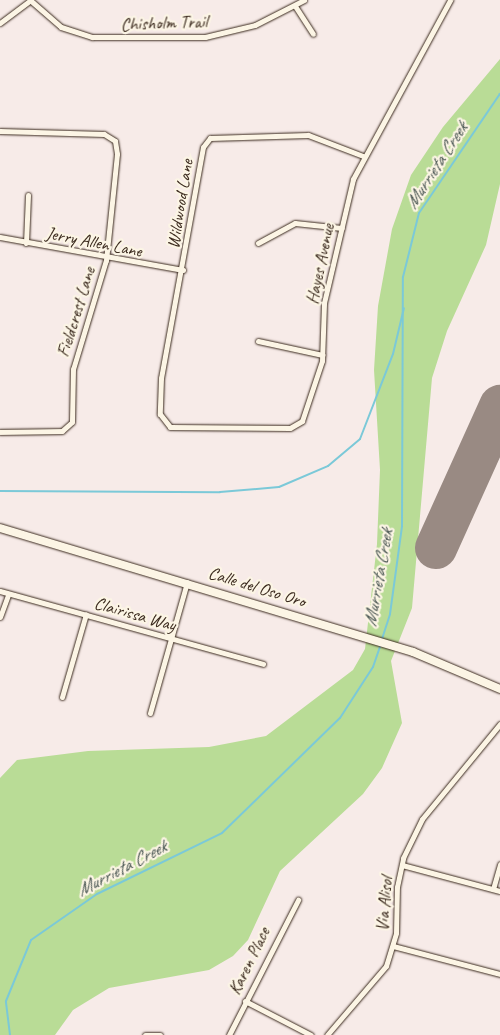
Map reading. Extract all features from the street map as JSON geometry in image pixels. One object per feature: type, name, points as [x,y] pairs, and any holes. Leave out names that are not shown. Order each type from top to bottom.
[{"type":"main road","name":"Calle del Oso Oro","points":[[0,528],[187,582],[413,652],[500,690]]},
{"type":"street","name":"Chisholm Trail","points":[[30,0],[61,27],[111,38],[231,32],[295,6],[304,0]]},
{"type":"street","points":[[0,23],[30,0]]},
{"type":"street","name":"Hayes Avenue","points":[[170,427],[297,426],[308,407],[323,355],[324,303],[342,228],[363,156],[389,117],[450,0]]},
{"type":"street","points":[[295,6],[313,34]]},
{"type":"street","name":"Fieldcrest Lane","points":[[0,131],[110,136],[115,141],[116,179],[106,260],[73,369],[69,428],[0,432]]},
{"type":"street","name":"Wildwood Lane","points":[[170,427],[160,414],[160,385],[183,270],[203,148],[210,138],[308,134],[363,156]]},
{"type":"street","points":[[26,243],[28,195]]},
{"type":"street","points":[[258,243],[295,224],[342,228]]},
{"type":"street","name":"Jerry Allen Lane","points":[[0,237],[106,260],[183,270]]},
{"type":"street","points":[[258,341],[323,355]]},
{"type":"street","points":[[150,713],[187,582]]},
{"type":"street","name":"Clairissa Way","points":[[0,591],[8,595],[86,614],[263,664]]},
{"type":"street","points":[[0,617],[8,595]]},
{"type":"street","points":[[62,697],[86,614]]},
{"type":"street","name":"Via Alisol","points":[[327,1035],[378,979],[393,946],[402,865],[422,819],[500,724]]},
{"type":"street","points":[[493,889],[500,864]]},
{"type":"street","points":[[402,865],[500,891]]},
{"type":"street","name":"Karen Place","points":[[229,1035],[298,900]]},
{"type":"street","points":[[393,946],[500,974]]},
{"type":"street","points":[[245,1001],[311,1035]]},
{"type":"street","points":[[145,1035],[160,1035]]},
{"type":"green space","points":[[500,59],[500,184],[486,245],[447,331],[432,378],[412,608],[391,661],[402,723],[382,768],[363,794],[280,871],[248,940],[233,956],[209,970],[109,988],[73,1010],[55,1035],[0,1035],[0,778],[17,760],[88,751],[209,747],[266,736],[353,670],[365,649],[377,544],[380,470],[374,370],[378,306],[392,229],[411,175],[443,127]]},
{"type":"waterway","name":"Murrieta Creek","points":[[382,639],[390,614],[402,526],[403,277],[419,213],[500,94]]},
{"type":"waterway","points":[[0,491],[220,492],[279,487],[328,466],[360,439],[393,354],[404,308]]},
{"type":"waterway","name":"Murrieta Creek","points":[[10,1035],[6,1001],[31,940],[97,894],[222,833],[340,718],[373,667],[381,644]]},
{"type":"runway","points":[[436,548],[500,406]]}]
